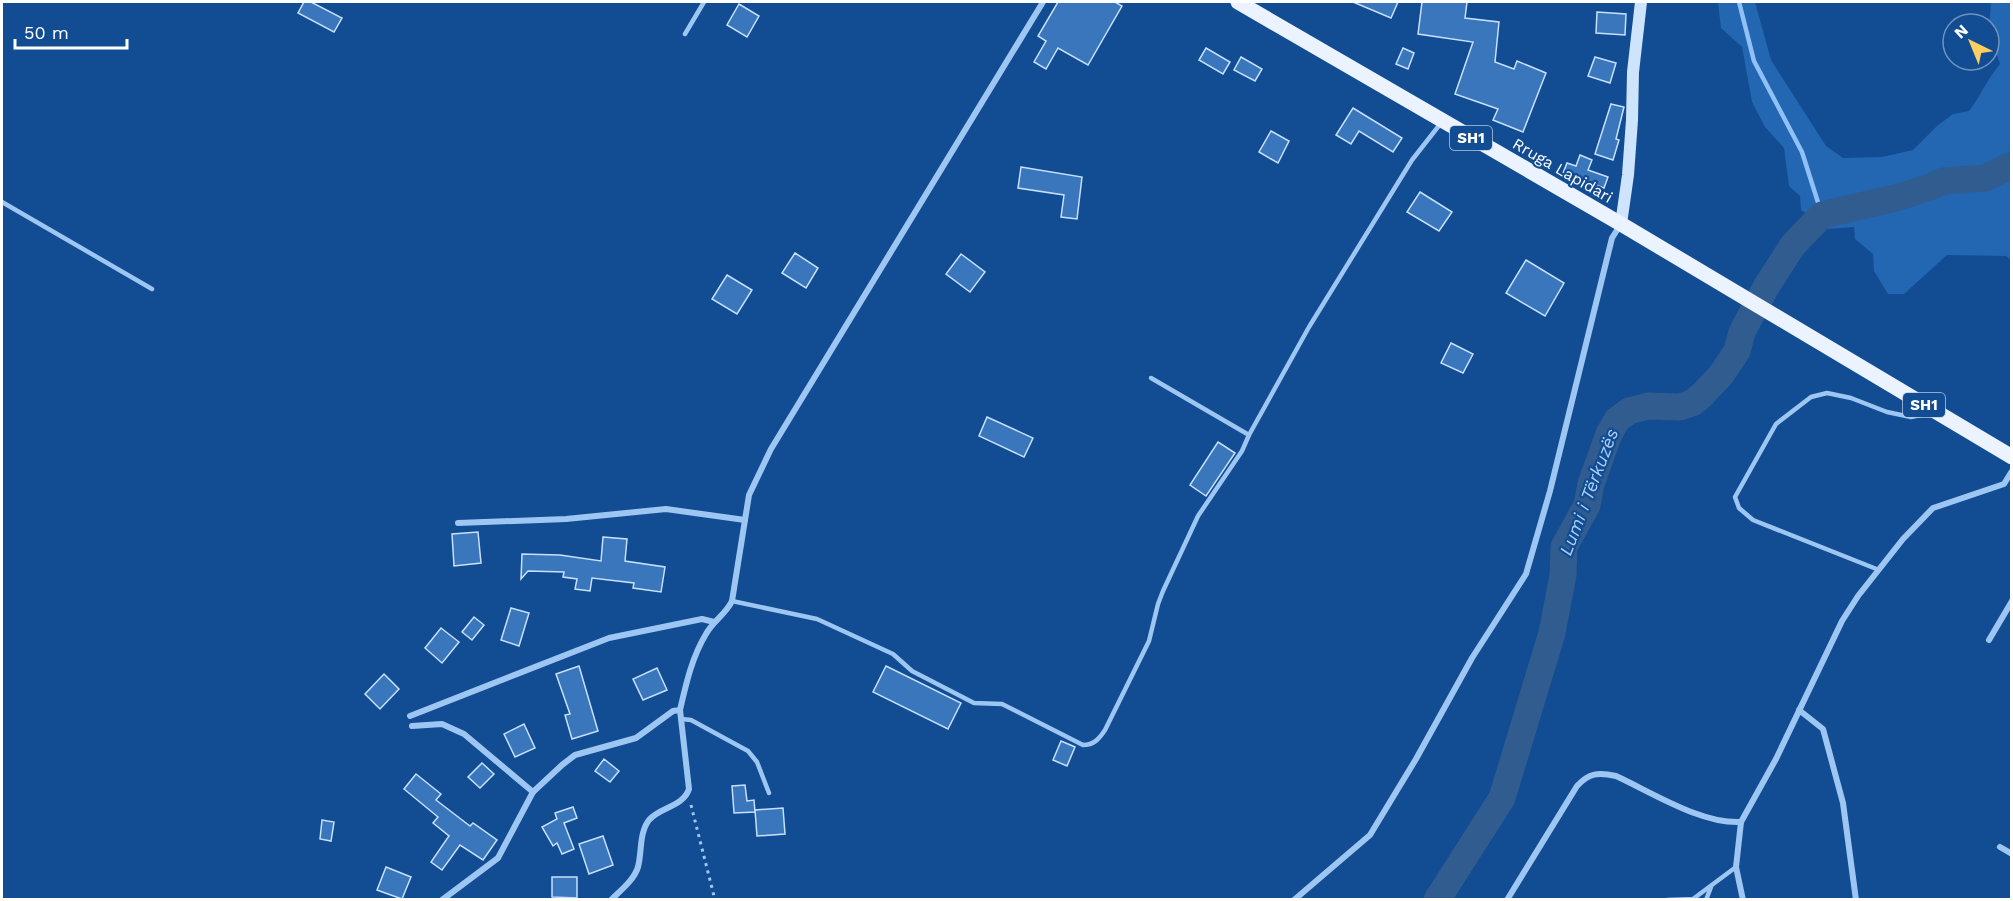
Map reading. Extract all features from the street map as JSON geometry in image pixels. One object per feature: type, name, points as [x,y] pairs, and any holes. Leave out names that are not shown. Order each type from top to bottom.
[{"type":"main road","name":"Rruga Lapidari","points":[[1238,2],[1621,224],[1935,412]]},
{"type":"main road","name":"SH1","points":[[1935,412],[2012,457]]},
{"type":"street","points":[[611,900],[638,868],[645,829],[650,820],[687,796],[689,789],[680,710],[688,675],[699,646],[714,622],[729,609],[749,495],[771,449],[1043,2]]},
{"type":"street","points":[[1294,900],[1370,835],[1416,759],[1472,658],[1526,574],[1550,490],[1612,238],[1621,224],[1628,175],[1633,72],[1641,2]]},
{"type":"street","points":[[1743,900],[1736,867],[1741,822],[1776,759],[1842,621],[1858,596],[1903,539],[1933,508],[2004,484],[2012,471]]},
{"type":"street","points":[[458,523],[566,519],[666,509],[745,520]]},
{"type":"street","points":[[1989,640],[2012,601]]},
{"type":"street","points":[[410,716],[609,638],[702,620],[714,622]]},
{"type":"street","points":[[442,900],[498,858],[533,792],[575,755],[636,738],[673,711],[680,710]]},
{"type":"street","points":[[1799,710],[1823,729],[1843,803],[1856,900]]},
{"type":"street","points":[[412,726],[442,724],[464,734],[533,792]]},
{"type":"street","points":[[1507,900],[1576,786],[1591,774],[1602,773],[1616,776],[1709,819],[1741,822]]},
{"type":"street","points":[[2000,847],[2012,854]]},
{"type":"lane","points":[[685,34],[704,2]]},
{"type":"lane","points":[[732,600],[817,619],[892,654],[912,670],[974,704],[1002,704],[1083,744],[1090,745],[1105,730],[1149,641],[1163,591],[1198,516],[1242,451],[1321,308],[1412,160],[1442,121]]},
{"type":"lane","points":[[2,202],[152,289]]},
{"type":"lane","points":[[1151,378],[1249,435]]},
{"type":"lane","points":[[1879,570],[1753,520],[1739,508],[1735,497],[1776,424],[1811,397],[1827,393],[1911,417],[1935,412]]},
{"type":"lane","points":[[681,719],[691,720],[748,751],[757,762],[769,793]]},
{"type":"lane","points":[[1667,900],[1694,899],[1736,867]]},
{"type":"lane","points":[[1706,900],[1712,884]]},
{"type":"path","points":[[687,796],[715,900]]},
{"type":"shaded area","points":[[1713,2],[1755,2],[1771,60],[1826,146],[1843,158],[1882,157],[1913,150],[1953,114],[1969,111],[1994,72],[2001,72],[2001,12],[1990,12],[1991,2],[2011,2],[2011,260],[2006,256],[1947,255],[1904,294],[1888,294],[1874,271],[1873,254],[1855,239],[1854,227],[1828,229],[1801,210],[1800,196],[1789,186],[1784,148],[1765,127],[1752,102],[1742,47],[1721,28],[1718,3]]},
{"type":"building","points":[[304,2],[311,2],[342,18],[334,32],[298,13]]},
{"type":"building","points":[[1058,2],[1115,2],[1122,6],[1088,65],[1058,48],[1046,69],[1034,62],[1046,41],[1038,36]]},
{"type":"building","points":[[1353,2],[1398,2],[1391,18]]},
{"type":"building","points":[[1422,2],[1467,2],[1465,18],[1499,22],[1495,62],[1514,69],[1517,61],[1546,73],[1523,132],[1493,120],[1498,109],[1455,94],[1473,42],[1418,34]]},
{"type":"building","points":[[739,4],[759,16],[747,37],[727,25]]},
{"type":"building","points":[[1597,12],[1626,14],[1625,35],[1596,33]]},
{"type":"building","points":[[1206,48],[1230,62],[1223,74],[1199,60]]},
{"type":"building","points":[[1403,48],[1414,53],[1408,69],[1396,64]]},
{"type":"building","points":[[1241,57],[1262,69],[1255,81],[1234,70]]},
{"type":"building","points":[[1595,57],[1616,63],[1610,83],[1588,76]]},
{"type":"building","points":[[1611,104],[1624,107],[1616,139],[1619,140],[1613,160],[1595,154]]},
{"type":"building","points":[[1353,108],[1402,138],[1393,152],[1359,131],[1351,144],[1336,135]]},
{"type":"building","points":[[1271,131],[1289,141],[1278,163],[1259,152]]},
{"type":"building","points":[[1580,155],[1592,160],[1588,170],[1608,177],[1604,188],[1563,173],[1567,163],[1576,166]]},
{"type":"building","points":[[1021,167],[1082,177],[1077,219],[1061,217],[1064,195],[1018,188]]},
{"type":"building","points":[[1420,192],[1452,212],[1439,231],[1407,212]]},
{"type":"building","points":[[795,253],[818,268],[806,288],[782,273]]},
{"type":"building","points":[[961,254],[985,272],[970,292],[946,274]]},
{"type":"building","points":[[1526,260],[1564,283],[1545,316],[1506,293]]},
{"type":"building","points":[[727,275],[752,290],[737,314],[712,299]]},
{"type":"building","points":[[1451,343],[1473,354],[1463,373],[1441,363]]},
{"type":"building","points":[[987,417],[1033,438],[1024,457],[979,436]]},
{"type":"building","points":[[1218,442],[1235,453],[1206,496],[1190,485]]},
{"type":"building","points":[[478,532],[481,563],[454,566],[452,534]]},
{"type":"building","points":[[603,537],[627,539],[625,561],[665,567],[661,592],[633,588],[634,583],[592,578],[590,591],[575,589],[577,579],[563,577],[564,572],[528,571],[521,579],[522,554],[560,555],[601,561]]},
{"type":"building","points":[[511,608],[529,613],[519,646],[501,640]]},
{"type":"building","points":[[474,617],[484,625],[472,640],[462,632]]},
{"type":"building","points":[[441,628],[459,642],[442,663],[425,648]]},
{"type":"building","points":[[579,666],[598,731],[572,739],[565,715],[570,714],[556,674]]},
{"type":"building","points":[[886,666],[961,703],[948,729],[873,692]]},
{"type":"building","points":[[657,668],[667,690],[643,700],[633,679]]},
{"type":"building","points":[[384,674],[399,689],[380,709],[365,694]]},
{"type":"building","points":[[524,724],[535,748],[515,757],[504,734]]},
{"type":"building","points":[[1061,741],[1075,747],[1067,766],[1053,760]]},
{"type":"building","points":[[604,759],[619,771],[610,782],[595,771]]},
{"type":"building","points":[[482,763],[494,774],[480,788],[468,777]]},
{"type":"building","points":[[416,774],[441,794],[436,800],[470,826],[473,823],[497,840],[483,860],[460,845],[442,870],[431,862],[449,836],[433,823],[438,817],[404,789]]},
{"type":"building","points":[[745,785],[747,801],[754,800],[755,812],[734,813],[732,786]]},
{"type":"building","points":[[573,807],[577,818],[564,823],[574,849],[562,854],[557,843],[553,846],[542,827],[557,819],[555,813]]},
{"type":"building","points":[[783,808],[785,834],[757,836],[755,810]]},
{"type":"building","points":[[322,820],[334,822],[331,841],[320,839]]},
{"type":"building","points":[[603,836],[613,865],[589,874],[579,844]]},
{"type":"building","points":[[386,867],[411,877],[402,899],[377,890]]},
{"type":"building","points":[[552,877],[577,877],[577,898],[552,897]]},
{"type":"waterway","points":[[1739,2],[1754,61],[1802,152],[1822,215]]},
{"type":"waterway","name":"Lumi i Tërkuzës","points":[[1437,900],[1502,798],[1552,633],[1563,575],[1564,547],[1587,505],[1591,484],[1609,434],[1617,420],[1629,411],[1648,406],[1680,407],[1692,403],[1701,396],[1721,375],[1737,351],[1742,332],[1766,287],[1793,245],[1822,215],[1899,197],[1943,181],[1985,178],[2012,165]]}]
